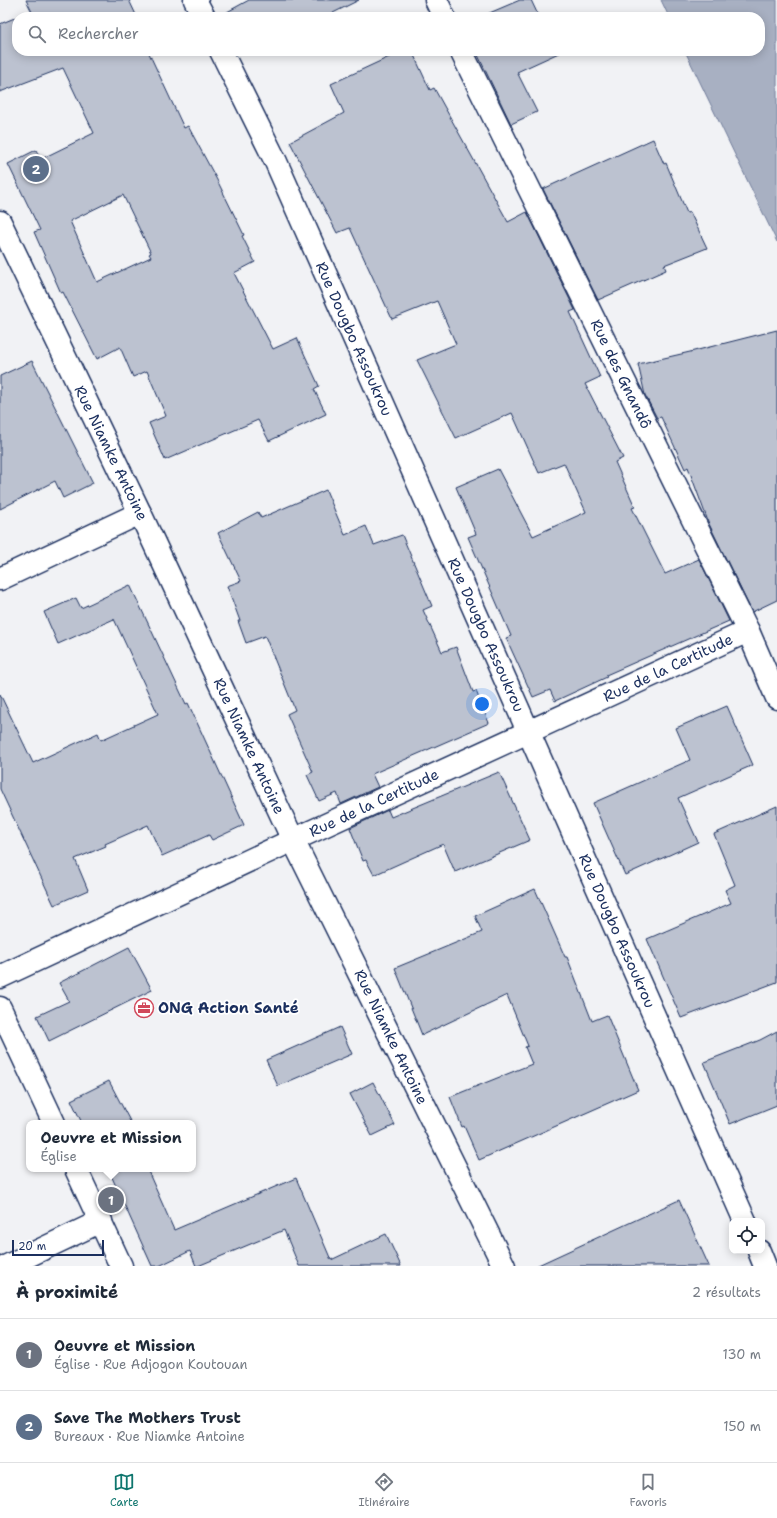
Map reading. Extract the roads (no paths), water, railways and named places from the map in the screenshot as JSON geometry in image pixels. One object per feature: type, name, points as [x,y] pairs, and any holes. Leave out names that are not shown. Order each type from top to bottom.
[{"type":"street","points":[[195,0],[201,12]]},
{"type":"street","points":[[436,0],[442,12]]},
{"type":"street","name":"Rue Dougbo Assoukrou","points":[[223,56],[276,162],[744,1218]]},
{"type":"street","name":"Rue des Gnandô","points":[[463,56],[748,631],[777,698]]},
{"type":"street","name":"Rue Niamke Antoine","points":[[0,223],[140,513],[293,840],[504,1266]]},
{"type":"street","points":[[0,579],[140,513]]},
{"type":"street","name":"Rue de la Certitude","points":[[0,977],[528,731],[748,631]]},
{"type":"street","points":[[0,1008],[53,1120]]},
{"type":"street","points":[[77,1172],[121,1266]]},
{"type":"street","points":[[7,1266],[101,1221]]},
{"type":"street","points":[[760,1254],[765,1266]]},
{"type":"water","points":[[661,0],[777,0],[777,242],[687,56],[765,56],[765,12],[667,12]]},
{"type":"place","name":"Save The Mothers Trust","points":[[36,169]]},
{"type":"place","name":"ONG Action Santé","points":[[144,1008]]},
{"type":"place","name":"Oeuvre et Mission","points":[[111,1200]]}]
